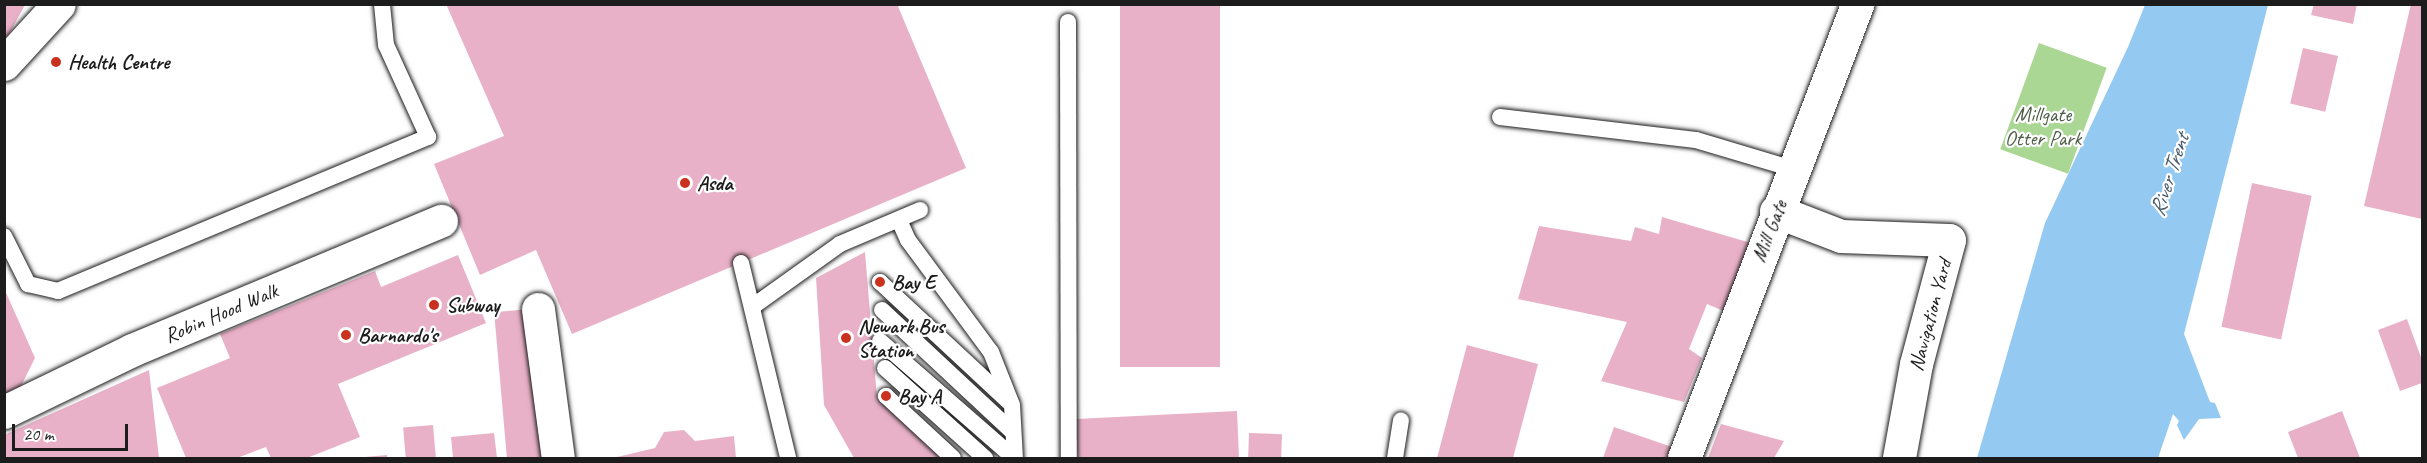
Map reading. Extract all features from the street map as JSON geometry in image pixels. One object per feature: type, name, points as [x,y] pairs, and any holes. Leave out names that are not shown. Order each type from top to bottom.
[{"type":"street","points":[[4,64],[59,4]]},
{"type":"street","name":"Mill Gate","points":[[1684,459],[1776,211],[1857,4]]},
{"type":"street","name":"Navigation Yard","points":[[1776,211],[1841,236],[1949,240],[1916,364],[1899,459]]},
{"type":"street","name":"Robin Hood Walk","points":[[4,412],[132,350],[441,221]]},
{"type":"street","points":[[538,309],[558,459]]},
{"type":"lane","points":[[4,236],[28,284],[58,291],[428,137],[386,45],[382,4]]},
{"type":"lane","points":[[1068,22],[1069,459]]},
{"type":"lane","points":[[1500,117],[1696,140],[1793,169]]},
{"type":"lane","points":[[752,307],[840,244],[920,210]]},
{"type":"lane","points":[[899,220],[908,240],[991,352],[1012,405],[1015,459]]},
{"type":"lane","points":[[741,263],[788,459]]},
{"type":"lane","points":[[880,282],[1012,405]]},
{"type":"lane","points":[[882,310],[1013,432]]},
{"type":"lane","points":[[880,341],[1015,459]]},
{"type":"lane","points":[[885,368],[985,459]]},
{"type":"lane","points":[[886,396],[953,459]]},
{"type":"lane","points":[[1395,459],[1401,420]]},
{"type":"green space","name":"Millgate Otter Park","points":[[2039,43],[2107,68],[2068,174],[2000,149]]},
{"type":"water","name":"River Trent","points":[[2145,5],[2268,5],[2184,334],[2210,402],[2215,403],[2221,418],[2199,419],[2184,440],[2177,425],[2179,421],[2173,414],[2158,458],[1977,458],[2045,223],[2128,47]]},
{"type":"building","name":"Asda","points":[[446,4],[897,4],[966,168],[572,334],[536,250],[480,275],[434,164],[504,136]]},
{"type":"building","points":[[1120,4],[1220,4],[1220,367],[1120,367]]},
{"type":"building","points":[[2314,4],[2357,4],[2353,24],[2311,15]]},
{"type":"building","points":[[2411,4],[2422,4],[2422,219],[2364,206]]},
{"type":"building","points":[[4,5],[25,5],[4,43]]},
{"type":"building","points":[[2303,48],[2338,56],[2325,112],[2290,104]]},
{"type":"building","points":[[2252,183],[2312,196],[2281,339],[2221,327]]},
{"type":"building","points":[[1662,217],[1751,243],[1726,312],[1707,304],[1689,349],[1702,358],[1684,402],[1601,381],[1627,322],[1518,299],[1539,226],[1631,241],[1635,227],[1659,234]]},
{"type":"building","name":"Newark Bus Station","points":[[865,252],[877,398],[931,441],[941,458],[854,458],[824,405],[816,278]]},
{"type":"building","points":[[458,255],[486,323],[338,384],[360,437],[307,458],[271,458],[266,447],[237,458],[186,458],[157,388],[230,358],[220,334],[375,271],[381,287]]},
{"type":"building","points":[[4,288],[35,358],[20,388],[4,394]]},
{"type":"building","points":[[530,309],[543,458],[507,458],[494,312]]},
{"type":"building","points":[[2407,319],[2422,360],[2422,383],[2400,391],[2378,330]]},
{"type":"building","points":[[1467,345],[1538,364],[1513,458],[1437,458]]},
{"type":"building","points":[[149,370],[159,458],[4,458],[4,435]]},
{"type":"building","points":[[1237,411],[1239,458],[1078,458],[1076,419]]},
{"type":"building","points":[[2342,411],[2360,458],[2298,458],[2288,432]]},
{"type":"building","points":[[1721,424],[1784,441],[1774,458],[1708,458]]},
{"type":"building","points":[[433,425],[436,458],[406,458],[403,428]]},
{"type":"building","points":[[1614,427],[1672,447],[1668,458],[1603,458]]},
{"type":"building","points":[[684,430],[695,441],[734,436],[736,458],[613,458],[655,448],[664,432]]},
{"type":"building","points":[[494,433],[497,458],[453,458],[451,437]]},
{"type":"building","points":[[1249,433],[1282,434],[1281,458],[1248,458]]},
{"type":"building","points":[[387,455],[387,458],[365,458],[365,457]]},
{"type":"place","name":"Health Centre","points":[[56,62]]},
{"type":"place","name":"Asda","points":[[685,183]]},
{"type":"place","name":"Bay E","points":[[880,282]]},
{"type":"place","name":"Subway","points":[[434,305]]},
{"type":"place","name":"Barnardo's","points":[[346,335]]},
{"type":"place","name":"Newark Bus Station","points":[[846,338]]},
{"type":"place","name":"Bay A","points":[[886,396]]}]
